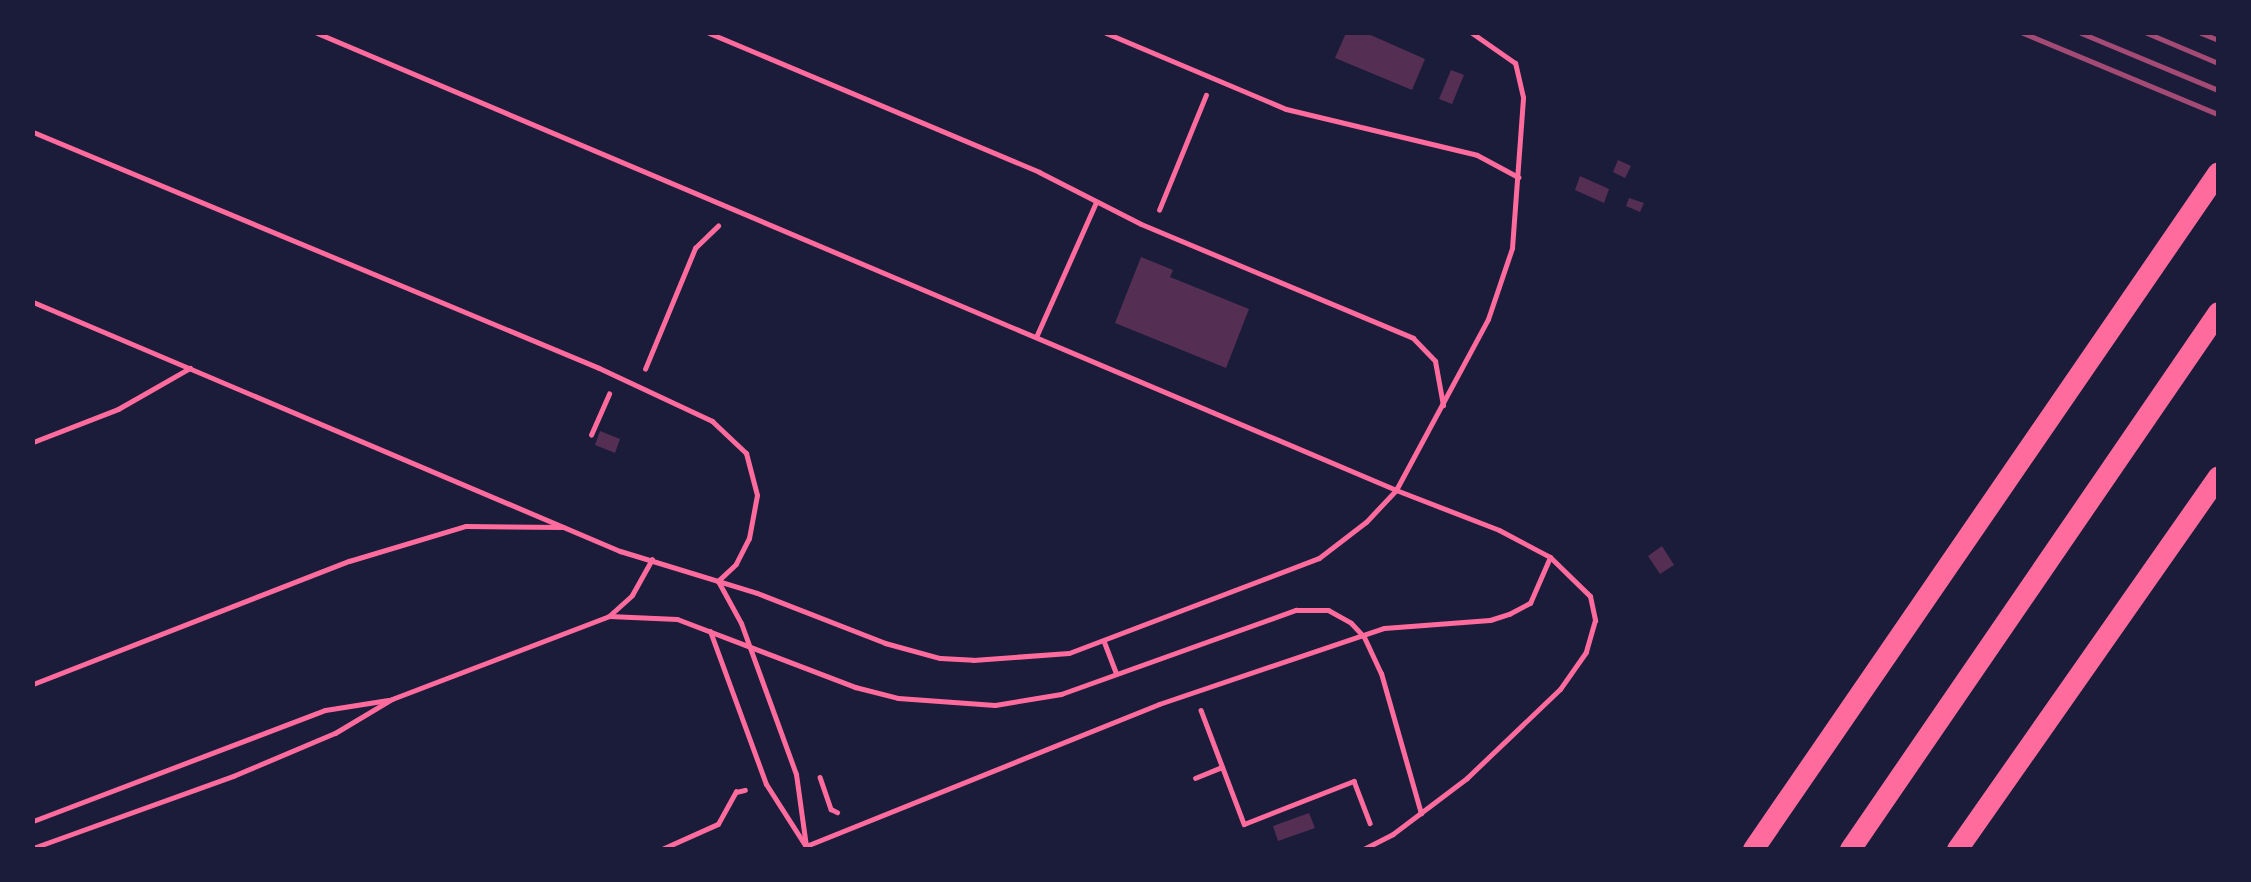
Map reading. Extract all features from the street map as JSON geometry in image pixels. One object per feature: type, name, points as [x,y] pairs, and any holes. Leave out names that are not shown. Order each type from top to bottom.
[{"type":"highway","points":[[1753,849],[2021,455],[2218,172]]},
{"type":"highway","points":[[1850,849],[2218,312]]},
{"type":"highway","points":[[1957,849],[2218,476]]},
{"type":"lane","points":[[317,33],[1396,490],[1499,530],[1550,556],[1590,596],[1595,620],[1586,652],[1560,689],[1525,725],[1420,813],[1364,849]]},
{"type":"lane","points":[[709,33],[1039,172],[1152,229],[1413,338],[1435,361],[1443,407]]},
{"type":"lane","points":[[1107,33],[1286,110],[1477,155],[1518,177]]},
{"type":"lane","points":[[33,302],[566,527],[885,643],[940,658],[1036,658],[1104,642],[1319,558],[1366,522],[1396,490],[1443,407],[1488,318],[1508,266],[1524,97],[1515,63],[1472,33]]},
{"type":"lane","points":[[33,132],[616,376],[712,421],[746,453],[755,480],[756,511],[736,564],[718,581]]},
{"type":"lane","points":[[1036,337],[1096,202]]},
{"type":"lane","points":[[33,442],[118,409],[190,368]]},
{"type":"lane","points":[[33,684],[349,561],[466,526],[566,527]]},
{"type":"lane","points":[[807,848],[854,824],[1194,692],[1364,637],[1384,628],[1490,620],[1509,614],[1530,603],[1550,556]]},
{"type":"lane","points":[[33,848],[233,776],[335,733],[391,699],[609,616],[632,594],[652,559]]},
{"type":"lane","points":[[718,581],[750,647],[796,774],[807,848]]},
{"type":"lane","points":[[609,616],[677,620],[855,688],[945,704],[1030,701],[1116,674],[1296,610],[1328,610],[1351,623],[1364,637],[1381,673],[1420,813]]},
{"type":"lane","points":[[710,631],[766,784],[807,848]]},
{"type":"lane","points":[[1104,642],[1116,674]]},
{"type":"lane","points":[[33,821],[325,710],[391,699]]},
{"type":"path","points":[[1152,229],[1213,78]]},
{"type":"path","points":[[638,386],[695,248],[733,210]]},
{"type":"path","points":[[592,435],[616,376]]},
{"type":"path","points":[[1194,692],[1244,824],[1354,780],[1377,842]]},
{"type":"path","points":[[796,774],[817,767],[831,809],[837,812],[849,807]]},
{"type":"path","points":[[1195,778],[1222,767]]},
{"type":"path","points":[[662,849],[718,824],[736,792],[766,784]]},
{"type":"building","points":[[1346,33],[1366,33],[1425,59],[1412,90],[1335,58]]},
{"type":"building","points":[[1451,70],[1464,75],[1452,104],[1439,99]]},
{"type":"building","points":[[1618,160],[1631,166],[1625,178],[1613,172]]},
{"type":"building","points":[[1580,176],[1609,189],[1604,203],[1575,190]]},
{"type":"building","points":[[1629,198],[1644,203],[1640,212],[1626,206]]},
{"type":"building","points":[[1141,257],[1173,270],[1170,277],[1249,309],[1226,368],[1115,323]]},
{"type":"building","points":[[600,431],[620,439],[615,453],[595,445]]},
{"type":"building","points":[[1662,546],[1674,565],[1660,574],[1648,556]]},
{"type":"building","points":[[1309,813],[1315,828],[1278,841],[1273,826]]},
{"type":"railway","points":[[2023,33],[2218,114]]},
{"type":"railway","points":[[2081,33],[2218,90]]},
{"type":"railway","points":[[2147,33],[2218,63]]},
{"type":"railway","points":[[2201,33],[2218,40]]}]
